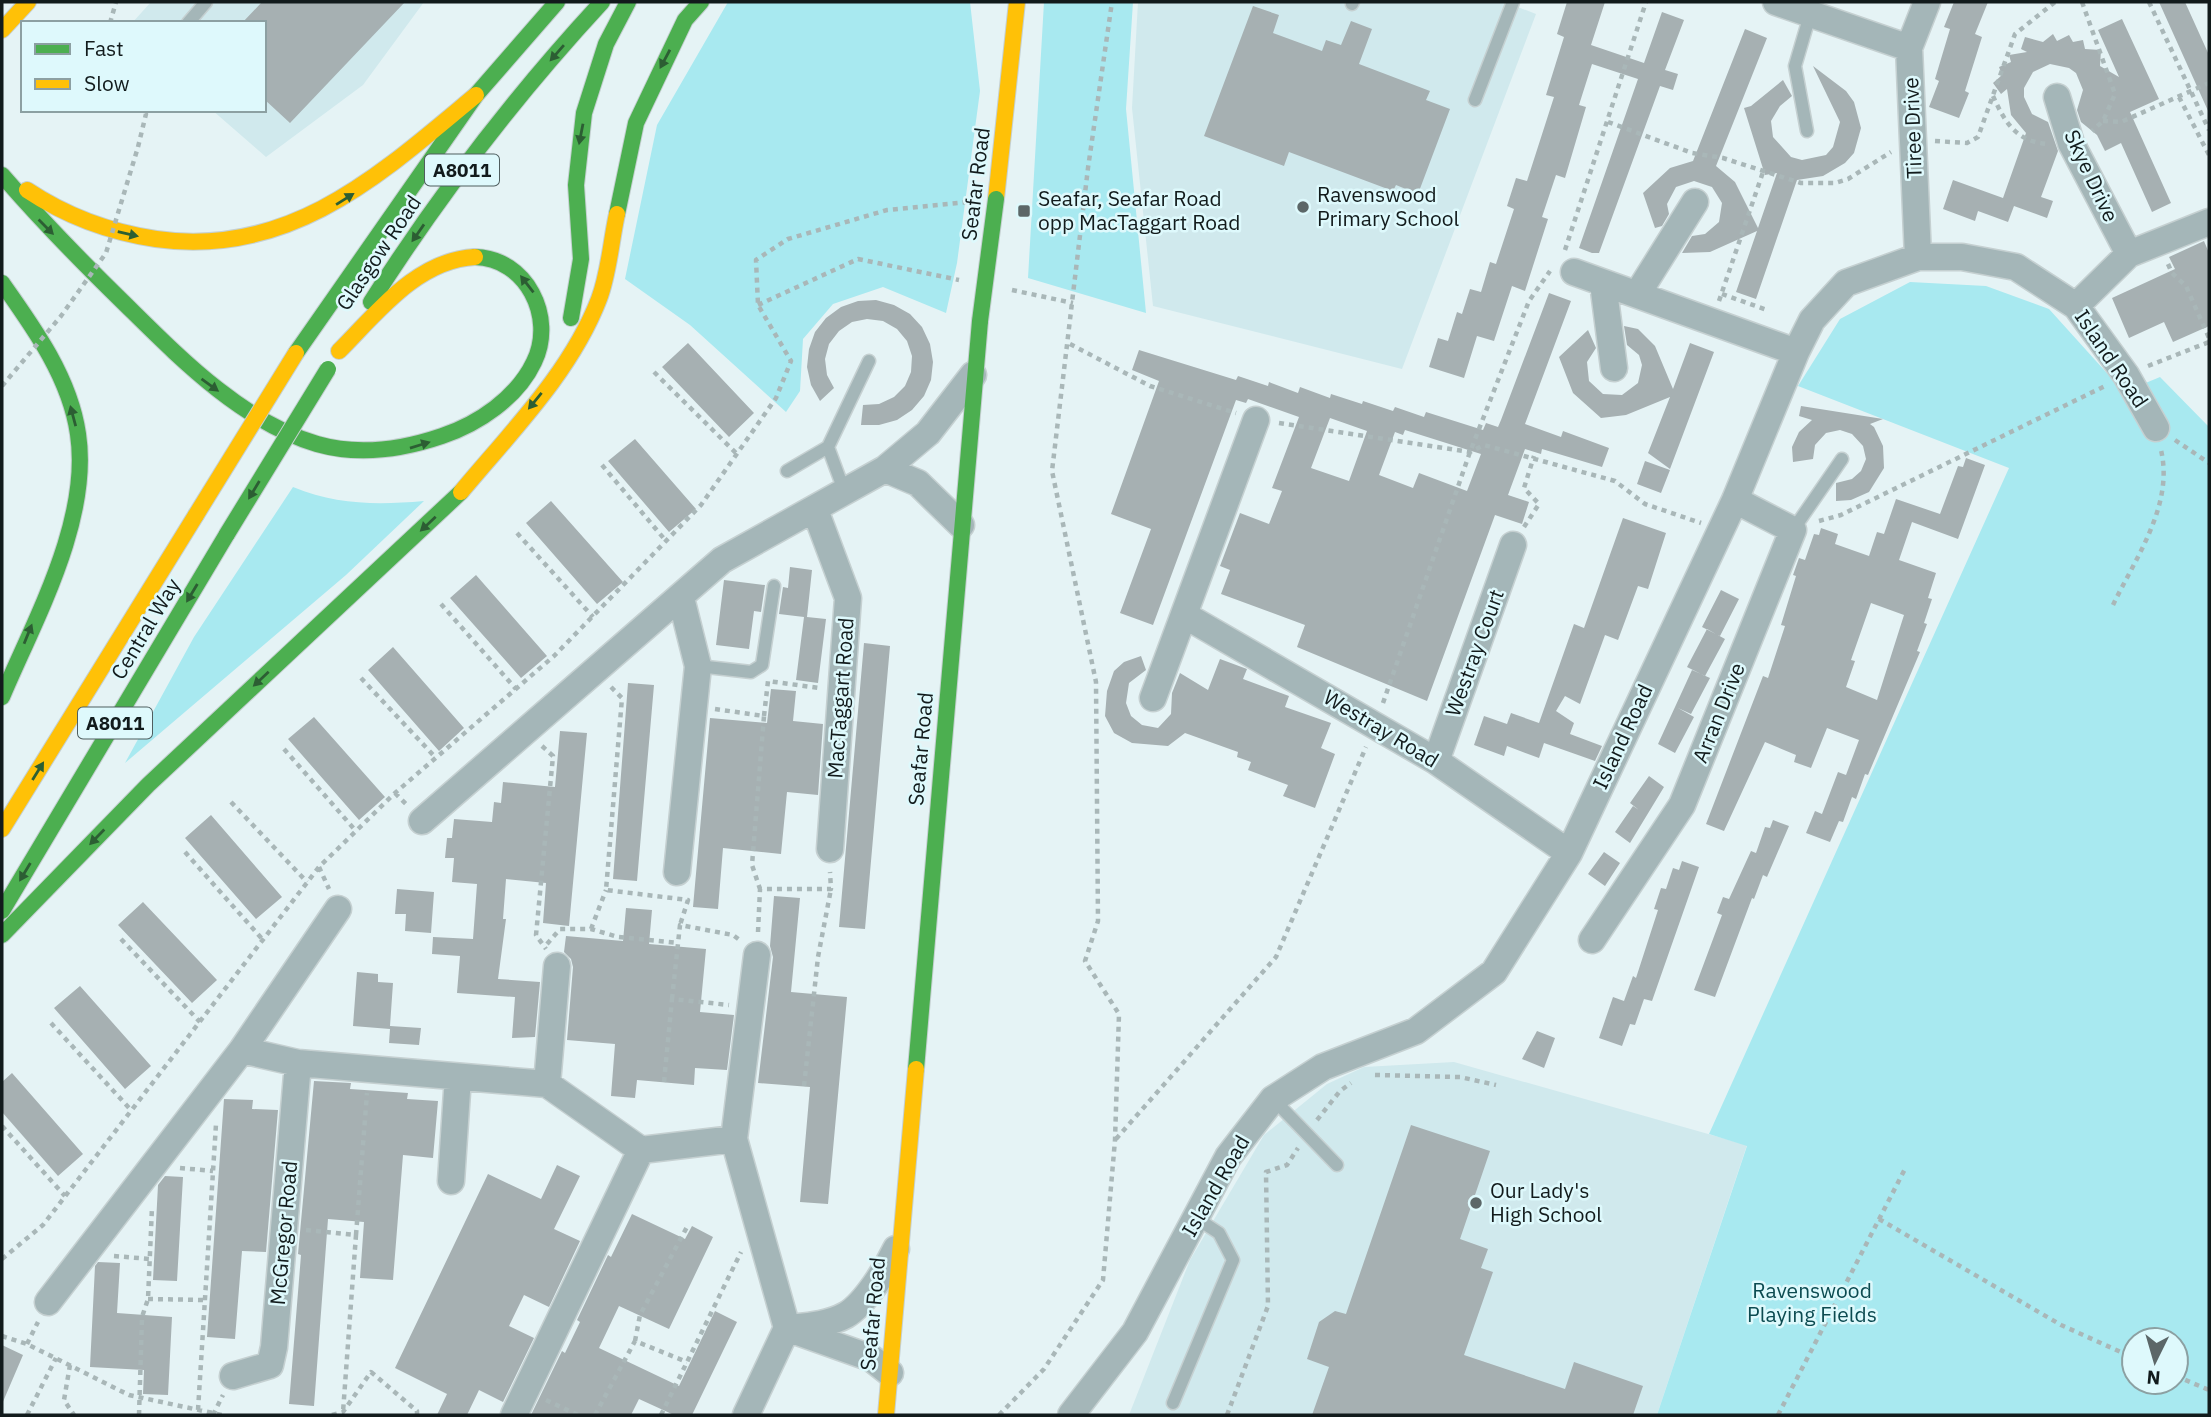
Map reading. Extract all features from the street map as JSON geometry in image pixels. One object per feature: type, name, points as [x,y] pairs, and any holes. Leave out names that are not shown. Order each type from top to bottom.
[{"type":"main road","points":[[2,30],[28,2]]},
{"type":"main road","name":"Glasgow Road","points":[[296,353],[479,90],[557,2]]},
{"type":"main road","name":"Glasgow Road","points":[[328,369],[379,289],[461,172],[525,89],[602,2]]},
{"type":"main road","points":[[562,362],[580,274],[576,187],[579,140],[593,74],[612,27],[628,2]]},
{"type":"main road","points":[[2,935],[148,785],[456,498],[538,399],[562,362],[580,341],[600,296],[636,123],[685,20],[701,2]]},
{"type":"main road","name":"Seafar Road","points":[[1003,2],[1008,88]]},
{"type":"main road","name":"Seafar Road","points":[[886,1415],[973,375],[996,200],[1017,2]]},
{"type":"main road","points":[[2,174],[38,198],[107,229],[157,241],[197,244],[239,241],[277,233],[334,206],[361,189],[479,90],[503,41]]},
{"type":"main road","points":[[2,174],[40,220],[203,380],[273,426],[337,447],[372,452],[406,449],[442,439],[473,424],[504,400],[523,378],[538,354],[541,309],[532,289],[515,269],[495,258],[472,256],[446,260],[391,301],[339,351]]},
{"type":"main road","points":[[2,283],[29,321],[71,405],[78,436],[79,474],[64,544],[2,697]]},
{"type":"main road","name":"Central Way","points":[[2,829],[296,353]]},
{"type":"main road","name":"Central Way","points":[[2,911],[328,369]]},
{"type":"main road","points":[[229,423],[298,460]]},
{"type":"main road","points":[[472,451],[505,436]]},
{"type":"street","points":[[1776,2],[1909,48]]},
{"type":"street","name":"Tiree Drive","points":[[1918,257],[1909,48],[1927,2]]},
{"type":"street","name":"Skye Drive","points":[[2057,97],[2071,143],[2129,254]]},
{"type":"street","points":[[1638,293],[1695,202]]},
{"type":"street","points":[[2076,306],[2129,254],[2209,222]]},
{"type":"street","name":"Island Road","points":[[1071,1415],[1135,1332],[1228,1157],[1273,1099],[1323,1067],[1416,1031],[1493,972],[1569,853],[1735,500],[1796,352],[1812,320],[1846,283],[1918,257],[1962,257],[2015,267],[2076,306],[2126,375],[2156,428]]},
{"type":"street","points":[[1564,263],[1603,283],[1638,293],[1796,352]]},
{"type":"street","points":[[1603,283],[1614,369]]},
{"type":"street","points":[[422,821],[722,560],[885,470],[928,433],[973,375]]},
{"type":"street","points":[[1153,698],[1186,616],[1256,420]]},
{"type":"street","points":[[885,470],[918,482],[961,525]]},
{"type":"street","points":[[1735,500],[1793,530]]},
{"type":"street","name":"MacTaggart Road","points":[[815,510],[848,598],[830,849]]},
{"type":"street","name":"Arran Drive","points":[[1592,940],[1682,805],[1793,530]]},
{"type":"street","name":"Westray Court","points":[[1436,761],[1513,545]]},
{"type":"street","points":[[677,872],[698,666],[681,598]]},
{"type":"street","name":"Westray Road","points":[[1186,616],[1376,723],[1569,853]]},
{"type":"street","points":[[48,1302],[242,1049],[338,909]]},
{"type":"street","points":[[746,1415],[787,1328],[734,1139],[757,955]]},
{"type":"street","points":[[547,1084],[551,957]]},
{"type":"street","points":[[242,1049],[298,1063],[547,1084],[641,1150],[734,1139]]},
{"type":"street","name":"McGregor Road","points":[[233,1376],[270,1365],[274,1347],[298,1063]]},
{"type":"street","points":[[451,1181],[458,1077]]},
{"type":"street","points":[[514,1415],[641,1150]]},
{"type":"street","points":[[787,1328],[821,1324],[848,1314],[887,1268],[901,1241]]},
{"type":"street","points":[[787,1328],[871,1358],[890,1373]]},
{"type":"lane","points":[[190,21],[206,2]]},
{"type":"lane","points":[[1475,100],[1513,2]]},
{"type":"lane","points":[[1807,131],[1794,66],[1810,15]]},
{"type":"lane","points":[[788,471],[828,447],[869,361]]},
{"type":"lane","points":[[828,447],[845,493]]},
{"type":"lane","points":[[1793,530],[1842,458]]},
{"type":"lane","points":[[698,666],[751,672],[762,665],[774,586]]},
{"type":"lane","points":[[1273,1099],[1337,1165]]},
{"type":"lane","points":[[1173,1403],[1233,1260],[1219,1233],[1196,1218]]},
{"type":"path","points":[[111,21],[116,2]]},
{"type":"path","points":[[999,1415],[1044,1369],[1102,1280],[1115,1140],[1119,1014],[1085,961],[1098,921],[1096,682],[1052,471],[1070,344],[1088,168],[1112,2]]},
{"type":"path","points":[[1115,1140],[1276,957],[1376,723],[1470,452],[1528,301],[1564,263],[1646,2]]},
{"type":"path","points":[[1608,122],[1692,153],[1723,158],[1801,183],[1835,183],[1848,179],[1913,139],[1966,143],[1978,136],[2015,34],[2055,2]]},
{"type":"path","points":[[2148,2],[2209,130]]},
{"type":"path","points":[[2103,121],[2121,122],[2209,83]]},
{"type":"path","points":[[2179,97],[2209,155]]},
{"type":"path","points":[[2,386],[61,316],[107,253],[138,147],[145,112]]},
{"type":"path","points":[[1712,321],[1763,172]]},
{"type":"path","points":[[2,1259],[43,1225],[307,883],[356,831],[554,656],[701,505],[776,398],[791,361],[758,305],[756,260],[788,239],[887,210],[996,200]]},
{"type":"path","points":[[1793,530],[1841,515],[2126,375],[2209,340],[2186,285],[2172,273],[2158,242]]},
{"type":"path","points":[[758,305],[858,259],[966,281]]},
{"type":"path","points":[[1006,289],[1073,303]]},
{"type":"path","points":[[1722,294],[1767,310]]},
{"type":"path","points":[[1070,344],[1150,386],[1256,420],[1470,452],[1484,445],[1534,456],[1615,481],[1645,504],[1721,529]]},
{"type":"path","points":[[654,372],[737,454]]},
{"type":"path","points":[[2156,428],[2209,463]]},
{"type":"path","points":[[2113,605],[2160,510],[2164,464],[2156,428]]},
{"type":"path","points":[[1513,545],[1539,505],[1524,488],[1534,456]]},
{"type":"path","points":[[602,465],[666,541]]},
{"type":"path","points":[[517,533],[593,617]]},
{"type":"path","points":[[441,604],[516,689]]},
{"type":"path","points":[[591,929],[606,890],[622,698],[596,671]]},
{"type":"path","points":[[361,678],[436,758]]},
{"type":"path","points":[[757,955],[760,889],[752,865],[768,681],[841,691]]},
{"type":"path","points":[[694,706],[764,716]]},
{"type":"path","points":[[526,731],[553,755],[536,934],[551,957]]},
{"type":"path","points":[[284,749],[356,831]]},
{"type":"path","points":[[231,802],[307,883]]},
{"type":"path","points":[[804,1086],[818,957],[831,889],[830,849]]},
{"type":"path","points":[[185,852],[263,940]]},
{"type":"path","points":[[760,889],[831,889]]},
{"type":"path","points":[[606,890],[688,900],[680,925],[664,1082]]},
{"type":"path","points":[[680,925],[733,935],[757,955]]},
{"type":"path","points":[[551,957],[560,929],[591,929],[618,937],[678,943]]},
{"type":"path","points":[[121,939],[200,1022]]},
{"type":"path","points":[[672,999],[751,1007]]},
{"type":"path","points":[[51,1023],[131,1110]]},
{"type":"path","points":[[343,1412],[369,1069]]},
{"type":"path","points":[[1368,1077],[1379,1074],[1461,1077],[1496,1085]]},
{"type":"path","points":[[1227,1415],[1268,1306],[1266,1172],[1287,1165],[1307,1132],[1340,1091],[1356,1079]]},
{"type":"path","points":[[198,1410],[217,1121]]},
{"type":"path","points":[[2,1126],[65,1196]]},
{"type":"path","points":[[1778,1415],[1906,1167]]},
{"type":"path","points":[[139,1415],[142,1317],[148,1299],[152,1205]]},
{"type":"path","points":[[1879,1219],[2061,1325],[2120,1352]]},
{"type":"path","points":[[594,1415],[635,1340],[640,1315],[688,1225]]},
{"type":"path","points":[[284,1228],[356,1235]]},
{"type":"path","points":[[661,1415],[744,1247],[762,1238]]},
{"type":"path","points":[[85,1254],[150,1259]]},
{"type":"path","points":[[148,1299],[205,1300]]},
{"type":"path","points":[[2,1336],[27,1343],[139,1397],[222,1415]]},
{"type":"path","points":[[635,1340],[687,1362]]},
{"type":"path","points":[[27,1415],[55,1358]]},
{"type":"path","points":[[70,1365],[64,1400],[74,1415]]},
{"type":"path","points":[[332,1415],[343,1412],[371,1373],[417,1411],[417,1415]]},
{"type":"path","points":[[2190,1382],[2209,1390]]},
{"type":"path","points":[[526,1391],[578,1415]]},
{"type":"shaded area","points":[[151,2],[424,2],[363,85],[266,157],[214,112],[266,112],[266,21],[134,21]]},
{"type":"shaded area","name":"Ravenswood Primary School","points":[[1138,2],[1505,2],[1536,14],[1402,369],[1153,306],[1132,108]]},
{"type":"shaded area","name":"Our Lady's High School","points":[[1454,1062],[1747,1145],[1657,1415],[1129,1415],[1190,1260],[1264,1135],[1327,1084],[1364,1067]]},
{"type":"green space","points":[[728,2],[970,2],[980,91],[957,263],[946,313],[883,287],[833,304],[803,339],[800,391],[786,412],[690,325],[625,279],[657,125]]},
{"type":"green space","points":[[1044,2],[1133,2],[1126,109],[1146,313],[1028,278]]},
{"type":"green space","name":"Ravenswood Playing Fields","points":[[1910,282],[1986,286],[2049,309],[2124,392],[2160,377],[2209,427],[2209,1415],[1657,1415],[1747,1146],[1709,1134],[2009,468],[1798,386],[1840,319]]},
{"type":"green space","points":[[293,487],[325,497],[357,502],[424,501],[346,575],[125,763],[194,637]]},
{"type":"building","points":[[262,2],[405,2],[290,123],[266,101],[266,21],[244,21]]},
{"type":"building","points":[[1567,2],[1605,2],[1591,45],[1644,63],[1662,12],[1684,20],[1665,70],[1678,74],[1673,90],[1660,86],[1599,253],[1592,253],[1579,248],[1638,79],[1592,64],[1579,105],[1586,107],[1565,178],[1556,175],[1542,217],[1548,219],[1525,291],[1512,286],[1494,341],[1477,336],[1464,378],[1429,367],[1438,338],[1448,341],[1457,312],[1462,314],[1470,289],[1481,292],[1490,262],[1496,264],[1514,209],[1507,206],[1516,178],[1527,181],[1554,97],[1546,95],[1564,37],[1557,34]]},
{"type":"building","points":[[1954,2],[1988,2],[1975,34],[1982,37],[1965,91],[1969,93],[1959,118],[1929,107],[1939,81],[1935,79],[1950,29],[1944,27]]},
{"type":"building","points":[[2159,2],[2185,2],[2209,55],[2209,113]]},
{"type":"building","points":[[1253,6],[1279,15],[1273,33],[1322,51],[1326,40],[1341,45],[1351,21],[1372,29],[1359,64],[1430,91],[1426,100],[1450,109],[1418,194],[1396,185],[1393,191],[1289,152],[1284,166],[1204,136]]},
{"type":"building","points":[[2122,19],[2159,99],[2130,112],[2171,203],[2152,212],[2121,143],[2105,151],[2097,135],[2081,122],[2077,110],[2083,90],[2076,73],[2069,68],[2050,64],[2033,72],[2024,88],[2024,97],[2032,114],[2048,122],[2058,151],[2041,197],[2053,201],[2047,218],[2014,206],[2008,222],[1978,211],[1975,221],[1943,209],[1953,180],[2003,198],[2026,133],[2011,115],[2007,89],[2001,94],[1993,83],[2002,75],[1999,67],[2011,62],[2009,55],[2027,52],[2021,49],[2025,37],[2043,42],[2053,34],[2057,41],[2069,35],[2073,42],[2083,40],[2085,49],[2101,50],[2100,66],[2119,77],[2098,30]]},
{"type":"building","points":[[1745,29],[1767,38],[1716,166],[1735,182],[1758,228],[1777,173],[1765,175],[1744,108],[1751,106],[1783,80],[1792,96],[1780,106],[1771,121],[1773,137],[1791,157],[1802,160],[1826,155],[1833,147],[1840,122],[1813,66],[1846,91],[1854,102],[1861,128],[1854,153],[1845,163],[1823,176],[1797,180],[1756,299],[1736,292],[1757,231],[1710,252],[1682,253],[1692,236],[1705,234],[1719,222],[1722,203],[1712,187],[1694,181],[1676,187],[1667,204],[1669,214],[1662,226],[1655,228],[1643,193],[1670,168],[1693,161]]},
{"type":"building","points":[[2204,241],[2209,253],[2209,326],[2173,342],[2164,322],[2129,338],[2112,298],[2175,269],[2169,257]]},
{"type":"building","points":[[1549,293],[1571,301],[1525,424],[1561,437],[1563,431],[1609,448],[1602,467],[1542,449],[1541,454],[1525,449],[1508,495],[1529,502],[1522,524],[1495,515],[1427,701],[1297,647],[1305,625],[1221,594],[1230,570],[1220,566],[1240,513],[1269,524],[1282,491],[1272,488],[1299,417],[1248,399],[1246,403],[1236,400],[1153,625],[1120,613],[1151,529],[1111,514],[1159,381],[1132,370],[1139,350],[1236,380],[1238,376],[1268,386],[1269,382],[1298,393],[1300,387],[1330,398],[1331,394],[1393,411],[1395,407],[1424,417],[1426,412],[1483,430],[1486,423],[1498,427]],"holes":[[[1330,418],[1367,431],[1349,481],[1311,468]],[[1405,430],[1481,454],[1467,491],[1419,473],[1413,488],[1379,475],[1395,432],[1403,435]]]},
{"type":"building","points":[[876,300],[894,305],[910,314],[922,327],[930,344],[933,362],[931,380],[924,396],[912,410],[897,420],[879,425],[861,425],[863,405],[879,404],[894,397],[905,386],[911,372],[912,356],[907,341],[897,329],[883,321],[867,319],[852,322],[839,331],[829,344],[825,359],[827,375],[834,388],[820,401],[811,385],[807,367],[809,349],[815,332],[826,318],[841,307],[858,301]]},
{"type":"building","points":[[1624,326],[1638,329],[1655,346],[1673,389],[1690,343],[1714,352],[1670,469],[1648,453],[1670,397],[1626,415],[1601,418],[1573,393],[1559,357],[1588,330],[1596,348],[1587,362],[1589,381],[1603,394],[1622,395],[1638,383],[1642,365],[1639,355],[1627,345]]},
{"type":"building","points":[[688,343],[754,413],[729,437],[662,367]]},
{"type":"building","points":[[1801,406],[1883,419],[1870,424],[1883,446],[1884,468],[1869,492],[1851,500],[1836,501],[1836,483],[1852,479],[1861,471],[1866,459],[1863,446],[1852,434],[1840,430],[1826,433],[1815,445],[1813,459],[1793,462],[1792,447],[1799,432],[1812,420],[1799,416]]},
{"type":"building","points":[[635,439],[696,509],[669,532],[608,461]]},
{"type":"building","points":[[1966,458],[1985,465],[1958,539],[1912,522],[1899,560],[1936,573],[1928,598],[1932,599],[1924,623],[1927,624],[1917,651],[1920,652],[1868,775],[1865,774],[1856,799],[1852,797],[1843,822],[1839,821],[1830,842],[1806,833],[1815,811],[1822,814],[1838,772],[1846,775],[1859,740],[1827,728],[1811,768],[1794,762],[1796,755],[1765,742],[1724,831],[1706,824],[1763,676],[1768,678],[1785,626],[1781,625],[1796,576],[1793,575],[1799,558],[1805,560],[1814,534],[1819,535],[1821,528],[1838,534],[1835,544],[1869,556],[1877,532],[1884,534],[1896,499],[1940,514],[1958,466],[1963,467]],"holes":[[[1871,603],[1904,615],[1877,700],[1846,687],[1855,661],[1851,660]]]},
{"type":"building","points":[[1645,461],[1670,470],[1661,493],[1637,484]]},
{"type":"building","points":[[551,501],[623,582],[597,604],[526,523]]},
{"type":"building","points":[[1623,518],[1666,533],[1648,589],[1638,586],[1618,640],[1605,635],[1580,704],[1565,696],[1556,711],[1574,723],[1570,734],[1602,746],[1595,761],[1544,743],[1539,758],[1507,746],[1504,756],[1474,745],[1484,716],[1507,724],[1511,713],[1539,723],[1574,624],[1584,628]]},
{"type":"building","points":[[790,567],[812,570],[807,617],[826,619],[818,683],[796,680],[804,617],[779,614],[783,587],[788,588]]},
{"type":"building","points":[[476,575],[547,656],[521,678],[450,598]]},
{"type":"building","points":[[724,580],[765,585],[761,612],[754,611],[749,649],[716,645]]},
{"type":"building","points":[[1721,590],[1739,599],[1720,636],[1702,627]]},
{"type":"building","points":[[1707,629],[1725,639],[1705,676],[1687,667]]},
{"type":"building","points":[[864,643],[890,646],[865,929],[839,927]]},
{"type":"building","points":[[393,647],[464,728],[439,751],[368,670]]},
{"type":"building","points":[[1141,656],[1146,670],[1129,683],[1126,703],[1131,716],[1142,725],[1158,728],[1171,714],[1172,693],[1180,673],[1208,690],[1220,659],[1247,669],[1243,679],[1289,696],[1285,707],[1331,723],[1321,748],[1335,754],[1315,808],[1283,796],[1288,785],[1248,770],[1251,762],[1237,757],[1238,752],[1185,733],[1168,746],[1132,743],[1114,733],[1105,716],[1107,691],[1114,671],[1124,662]]},
{"type":"building","points":[[1692,670],[1710,678],[1691,714],[1678,708],[1694,717],[1675,753],[1658,744]]},
{"type":"building","points":[[628,683],[654,685],[637,881],[613,879]]},
{"type":"building","points":[[771,689],[796,691],[793,721],[823,724],[818,795],[787,792],[781,854],[723,848],[718,909],[693,907],[710,718],[767,723]]},
{"type":"building","points":[[314,717],[385,797],[359,820],[288,739]]},
{"type":"building","points":[[560,731],[587,733],[569,926],[543,923],[546,883],[506,879],[503,919],[506,919],[498,979],[540,982],[535,1037],[512,1038],[515,997],[457,993],[460,956],[432,954],[433,937],[473,939],[477,884],[452,882],[454,858],[445,858],[447,838],[452,838],[454,819],[492,822],[494,802],[501,803],[503,782],[555,787]]},
{"type":"building","points":[[1649,776],[1664,787],[1630,843],[1615,832],[1633,806],[1639,810],[1630,803]]},
{"type":"building","points":[[211,815],[282,897],[256,919],[185,838]]},
{"type":"building","points":[[1773,820],[1789,826],[1767,877],[1763,875],[1754,899],[1752,898],[1715,997],[1694,990],[1722,915],[1717,913],[1723,897],[1729,899],[1751,851],[1756,853],[1765,827],[1770,828]]},
{"type":"building","points":[[1604,852],[1620,863],[1605,886],[1588,874]]},
{"type":"building","points":[[1682,861],[1699,867],[1652,1001],[1644,999],[1635,1025],[1630,1024],[1622,1046],[1599,1038],[1613,997],[1624,1001],[1633,976],[1636,978],[1658,910],[1654,909],[1661,888],[1666,889],[1673,868],[1679,870]]},
{"type":"building","points":[[397,889],[434,892],[431,933],[405,931],[406,914],[395,914]]},
{"type":"building","points":[[774,896],[800,898],[791,992],[847,997],[828,1204],[800,1202],[810,1087],[758,1083],[773,957],[770,946]]},
{"type":"building","points":[[143,902],[217,980],[192,1003],[118,925]]},
{"type":"building","points":[[626,908],[652,910],[649,944],[706,949],[700,1012],[734,1015],[727,1070],[695,1068],[694,1085],[637,1080],[635,1098],[611,1096],[615,1044],[567,1040],[573,967],[571,959],[564,952],[566,936],[623,941]]},
{"type":"building","points":[[357,972],[378,974],[378,982],[393,983],[390,1026],[421,1028],[419,1045],[389,1043],[390,1029],[353,1026]]},
{"type":"building","points":[[80,986],[151,1066],[125,1089],[54,1008]]},
{"type":"building","points":[[1537,1031],[1555,1038],[1544,1068],[1522,1059]]},
{"type":"building","points":[[12,1073],[83,1154],[58,1176],[2,1112],[2,1082]]},
{"type":"building","points":[[314,1081],[351,1083],[350,1089],[408,1093],[407,1099],[438,1101],[433,1158],[403,1155],[393,1280],[360,1278],[364,1222],[328,1219],[314,1406],[289,1404],[301,1255],[298,1254]]},
{"type":"building","points":[[224,1099],[253,1100],[252,1109],[278,1110],[266,1252],[242,1251],[235,1339],[207,1337]]},
{"type":"building","points":[[1411,1125],[1490,1151],[1460,1239],[1488,1249],[1481,1268],[1493,1272],[1464,1355],[1565,1389],[1574,1362],[1643,1386],[1633,1415],[1312,1415],[1329,1367],[1307,1359],[1319,1322],[1335,1311],[1346,1314]]},
{"type":"building","points":[[557,1165],[580,1176],[554,1229],[580,1241],[549,1307],[524,1295],[509,1326],[534,1338],[503,1402],[479,1390],[467,1415],[437,1415],[447,1394],[395,1368],[488,1174],[541,1199]]},
{"type":"building","points":[[165,1176],[183,1177],[177,1281],[153,1280],[158,1185]]},
{"type":"building","points":[[632,1214],[685,1239],[692,1226],[713,1237],[669,1329],[619,1306],[599,1348],[679,1386],[715,1311],[737,1322],[692,1415],[674,1415],[639,1399],[631,1415],[531,1415],[562,1351],[565,1353],[580,1322],[577,1320],[608,1255],[611,1257]]},
{"type":"building","points":[[98,1262],[120,1263],[117,1313],[172,1317],[168,1395],[143,1394],[144,1370],[90,1367],[95,1266]]},
{"type":"building","points":[[2,1345],[23,1355],[2,1404]]},
{"type":"traffic: fast","points":[[296,353],[476,95],[557,2]]},
{"type":"traffic: fast","points":[[371,302],[480,147],[539,73],[602,2]]},
{"type":"traffic: fast","points":[[571,318],[581,259],[576,185],[584,113],[606,44],[628,2]]},
{"type":"traffic: fast","points":[[617,214],[636,123],[685,20],[701,2]]},
{"type":"traffic: fast","points":[[2,175],[91,271],[165,343],[212,384],[262,420],[289,434],[333,448],[396,448],[456,431],[495,408],[527,375],[540,345],[541,327],[532,293],[522,279],[509,268],[493,260],[475,257]]},
{"type":"traffic: fast","points":[[980,321],[996,199]]},
{"type":"traffic: fast","points":[[2,283],[59,373],[74,413],[80,467],[76,500],[57,568],[2,697]]},
{"type":"traffic: fast","points":[[916,1069],[980,321]]},
{"type":"traffic: fast","points":[[227,534],[328,369]]},
{"type":"traffic: fast","points":[[2,935],[148,785],[461,492]]},
{"type":"traffic: fast","points":[[2,911],[227,534]]},
{"type":"traffic: slow","points":[[2,30],[28,2]]},
{"type":"traffic: slow","points":[[996,199],[1017,2]]},
{"type":"traffic: slow","points":[[27,190],[73,215],[139,236],[204,242],[249,236],[291,223],[368,181],[476,95]]},
{"type":"traffic: slow","points":[[461,492],[519,424],[573,352],[599,299],[608,268],[617,214]]},
{"type":"traffic: slow","points":[[339,351],[383,305],[416,278],[454,260],[475,257]]},
{"type":"traffic: slow","points":[[196,515],[296,353]]},
{"type":"traffic: slow","points":[[2,829],[196,515]]},
{"type":"traffic: slow","points":[[886,1415],[916,1069]]},
{"type":"place","name":"Ravenswood Primary School","points":[[1303,207]]},
{"type":"place","name":"Seafar, Seafar Road opp MacTaggart Road","points":[[1024,211]]},
{"type":"place","name":"Our Lady's High School","points":[[1476,1203]]}]
